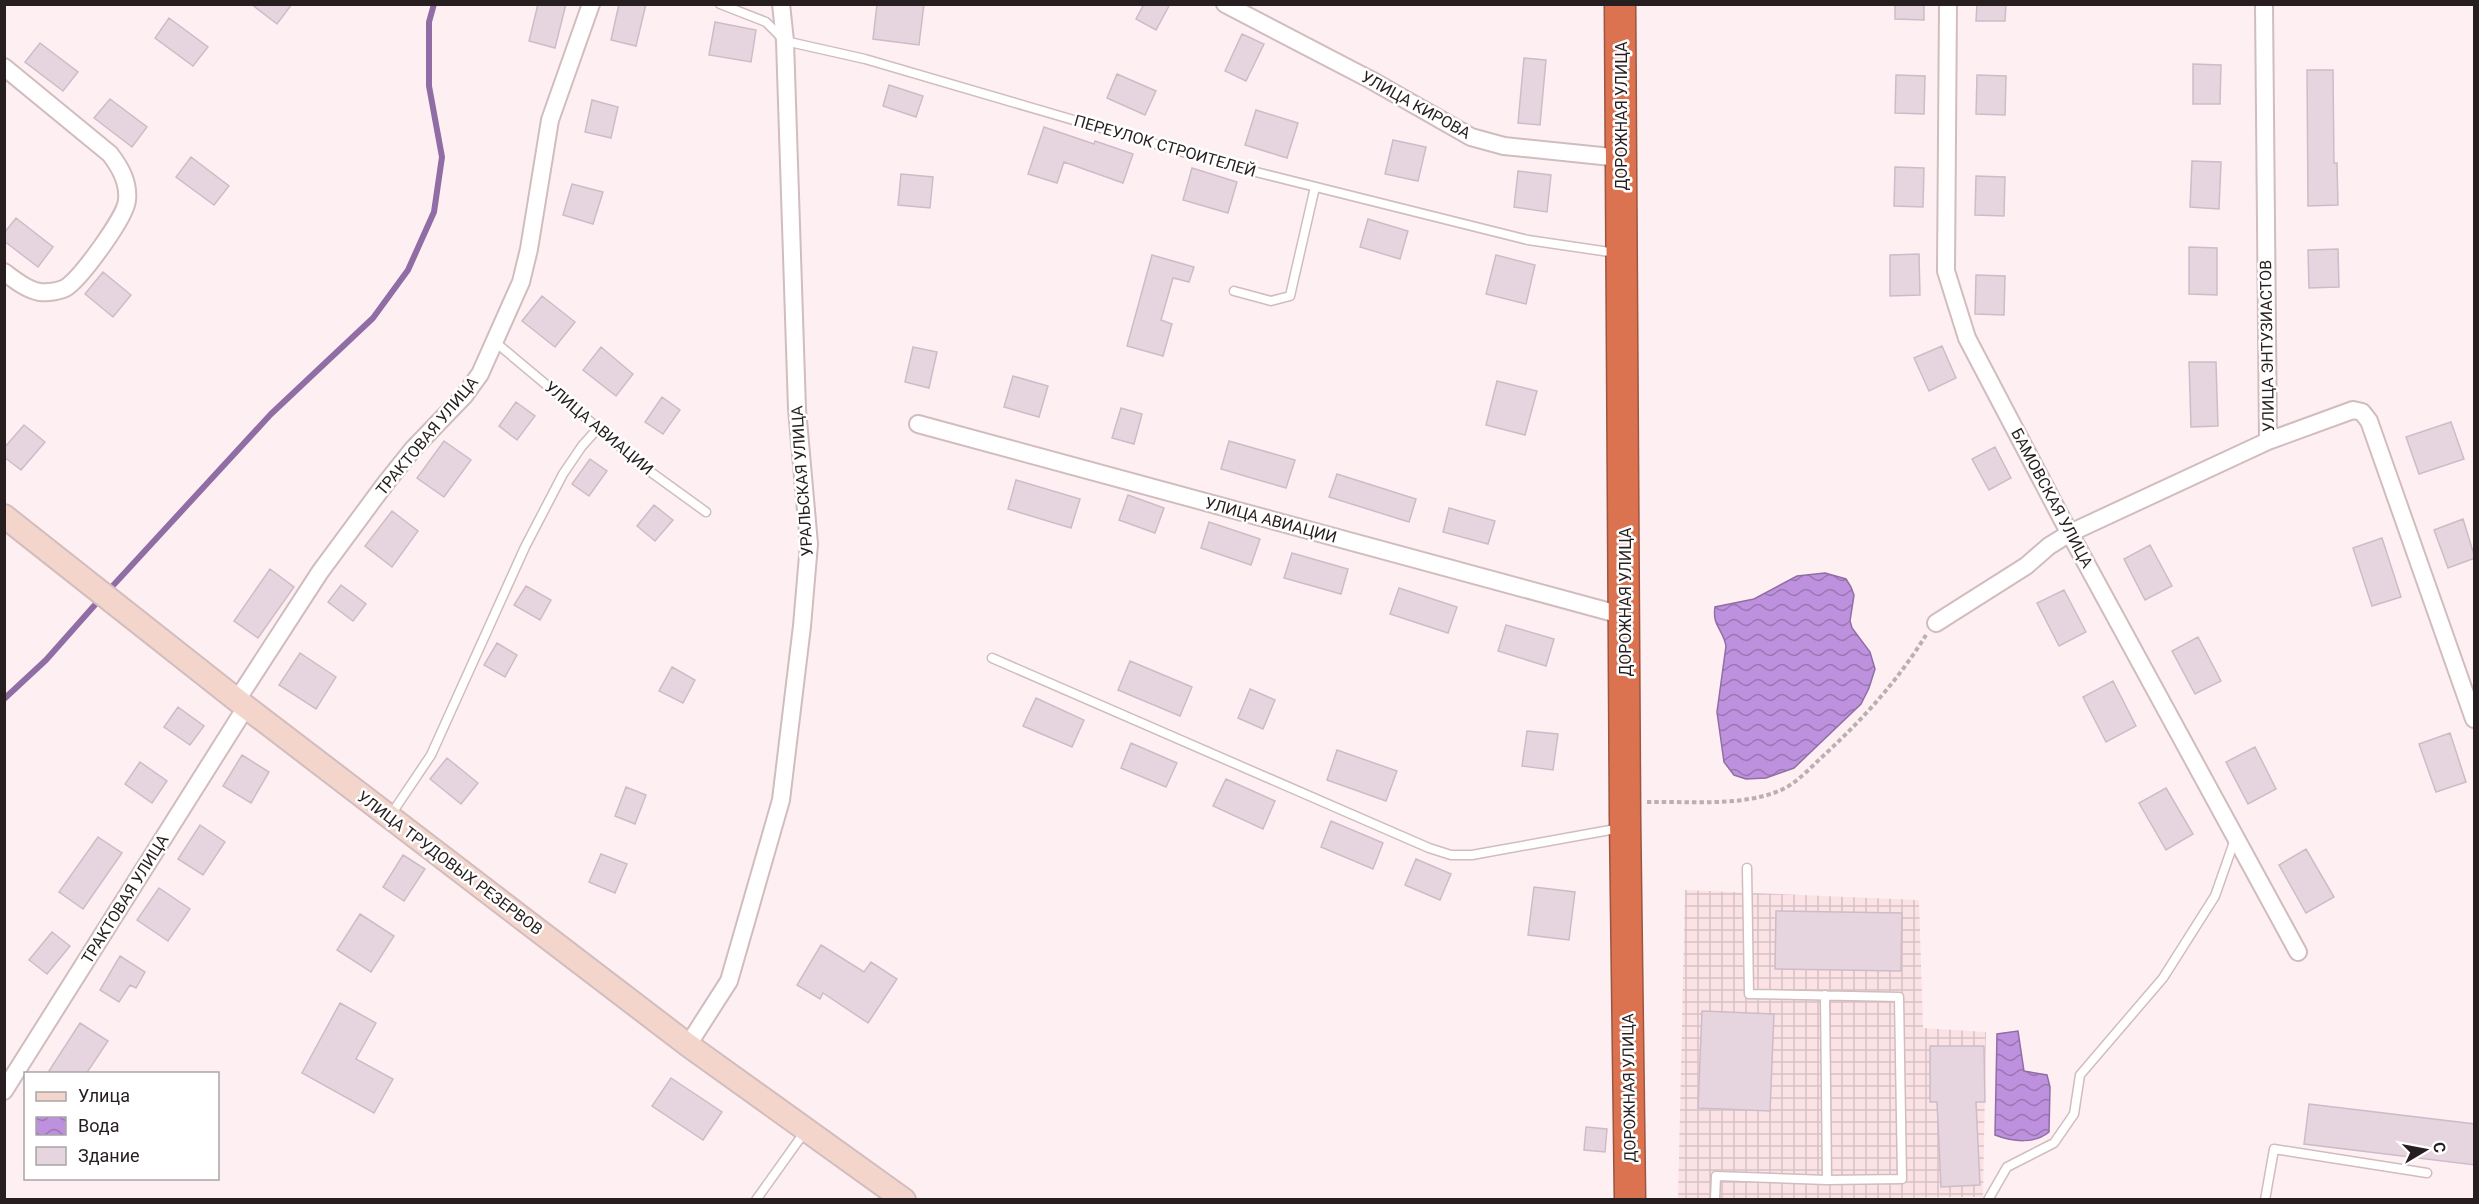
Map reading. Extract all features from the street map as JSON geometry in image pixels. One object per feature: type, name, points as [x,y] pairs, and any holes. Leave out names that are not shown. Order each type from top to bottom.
[{"type":"highway","name":"ДОРОЖНАЯ УЛИЦА","points":[[1620,4],[1630,1200]]},
{"type":"main road","name":"УЛИЦА ТРУДОВЫХ РЕЗЕРВОВ","points":[[4,516],[241,703],[688,1045],[904,1200]]},
{"type":"street","name":"ТРАКТОВАЯ УЛИЦА","points":[[4,1091],[320,572],[413,449],[465,396],[480,374],[521,282],[529,249],[550,120],[591,4]]},
{"type":"street","name":"УРАЛЬСКАЯ УЛИЦА","points":[[688,1045],[729,981],[781,800],[802,626],[809,544],[797,409],[782,4]]},
{"type":"street","name":"УЛИЦА КИРОВА","points":[[1225,4],[1371,80],[1471,137],[1504,146],[1621,158]]},
{"type":"street","name":"БАМОВСКАЯ УЛИЦА","points":[[1948,4],[1946,271],[1967,338],[2070,533],[2298,952]]},
{"type":"street","name":"УЛИЦА ЭНТУЗИАСТОВ","points":[[2264,4],[2268,441],[2354,410],[2362,412],[2369,421],[2475,719]]},
{"type":"street","points":[[4,68],[110,154],[121,168],[127,189],[124,214],[96,254],[67,287],[53,292],[32,290],[4,272]]},
{"type":"street","name":"УЛИЦА АВИАЦИИ","points":[[918,424],[1625,616]]},
{"type":"street","points":[[1936,623],[2026,566],[2049,546],[2070,533],[2268,441]]},
{"type":"lane","name":"ПЕРЕУЛОК СТРОИТЕЛЕЙ","points":[[720,4],[766,22],[785,40],[865,59],[1224,164],[1528,240],[1622,254]]},
{"type":"lane","points":[[1234,291],[1271,301],[1290,296],[1315,187]]},
{"type":"lane","name":"УЛИЦА АВИАЦИИ","points":[[494,341],[648,470],[706,512]]},
{"type":"lane","points":[[390,817],[431,755],[525,547],[563,474],[582,446],[599,427]]},
{"type":"lane","points":[[992,658],[1451,855],[1494,852],[1625,815]]},
{"type":"lane","points":[[1988,1200],[2007,1167],[2054,1143],[2074,1114],[2080,1075],[2163,978],[2215,896],[2236,836]]},
{"type":"lane","points":[[1714,1200],[1716,1176],[1827,1180],[1902,1179],[1899,997],[1749,993],[1747,868]]},
{"type":"lane","points":[[1825,995],[1827,1180]]},
{"type":"lane","points":[[756,1200],[806,1130]]},
{"type":"lane","points":[[2265,1200],[2274,1149],[2427,1173]]},
{"type":"path","points":[[1625,815],[1764,796],[1787,787],[1841,740],[1889,690],[1936,623]]},
{"type":"shaded area","points":[[1685,890],[1919,900],[1923,1028],[1986,1032],[1983,1197],[1678,1200]]},
{"type":"water","points":[[1825,573],[1846,579],[1851,587],[1854,595],[1850,621],[1852,628],[1870,652],[1875,669],[1869,688],[1861,704],[1794,768],[1766,778],[1746,779],[1734,775],[1724,762],[1717,712],[1726,646],[1716,623],[1715,607],[1754,599],[1797,576]]},
{"type":"water","points":[[2018,1031],[2024,1071],[2047,1075],[2050,1087],[2049,1132],[2031,1140],[2016,1140],[1995,1135],[1997,1034]]},
{"type":"building","points":[[251,4],[292,4],[277,24]]},
{"type":"building","points":[[538,4],[566,4],[555,48],[529,41]]},
{"type":"building","points":[[619,4],[646,4],[636,46],[611,40]]},
{"type":"building","points":[[877,4],[924,4],[919,45],[873,39]]},
{"type":"building","points":[[1144,4],[1170,4],[1156,30],[1136,19]]},
{"type":"building","points":[[1895,4],[1924,4],[1924,20],[1895,19]]},
{"type":"building","points":[[1977,4],[2006,4],[2005,21],[1976,21]]},
{"type":"building","points":[[169,18],[208,47],[193,66],[155,38]]},
{"type":"building","points":[[715,22],[756,30],[751,62],[709,55]]},
{"type":"building","points":[[1242,34],[1264,44],[1246,81],[1225,71]]},
{"type":"building","points":[[40,43],[78,72],[63,91],[25,62]]},
{"type":"building","points":[[1524,58],[1546,60],[1540,125],[1518,123]]},
{"type":"building","points":[[2193,64],[2221,65],[2220,104],[2193,104]]},
{"type":"building","points":[[2307,70],[2333,70],[2334,163],[2337,163],[2338,205],[2308,206]]},
{"type":"building","points":[[1117,74],[1156,91],[1145,115],[1107,98]]},
{"type":"building","points":[[1896,75],[1925,76],[1924,114],[1895,113]]},
{"type":"building","points":[[1977,75],[2006,76],[2005,115],[1976,114]]},
{"type":"building","points":[[889,85],[923,96],[916,117],[883,106]]},
{"type":"building","points":[[110,99],[147,127],[132,147],[94,118]]},
{"type":"building","points":[[592,100],[618,107],[611,138],[585,132]]},
{"type":"building","points":[[1256,110],[1298,123],[1287,158],[1245,145]]},
{"type":"building","points":[[1044,127],[1133,154],[1123,183],[1064,162],[1057,183],[1028,174]]},
{"type":"building","points":[[1393,140],[1426,147],[1418,181],[1385,174]]},
{"type":"building","points":[[191,157],[229,186],[214,205],[176,177]]},
{"type":"building","points":[[2192,161],[2221,162],[2219,209],[2190,207]]},
{"type":"building","points":[[1895,167],[1924,168],[1923,207],[1894,206]]},
{"type":"building","points":[[1192,168],[1237,182],[1228,213],[1183,200]]},
{"type":"building","points":[[1518,171],[1551,175],[1547,212],[1514,207]]},
{"type":"building","points":[[901,174],[933,177],[930,208],[898,205]]},
{"type":"building","points":[[1976,176],[2005,177],[2004,216],[1975,215]]},
{"type":"building","points":[[572,184],[603,192],[593,224],[563,215]]},
{"type":"building","points":[[16,218],[53,247],[38,267],[4,241],[4,233]]},
{"type":"building","points":[[1368,219],[1408,231],[1400,259],[1360,247]]},
{"type":"building","points":[[2189,247],[2217,248],[2217,295],[2189,294]]},
{"type":"building","points":[[2338,249],[2339,287],[2309,288],[2308,250]]},
{"type":"building","points":[[1919,254],[1920,295],[1890,296],[1890,255]]},
{"type":"building","points":[[1152,255],[1194,267],[1189,282],[1173,278],[1161,320],[1172,324],[1163,356],[1127,346]]},
{"type":"building","points":[[1496,255],[1535,265],[1526,304],[1486,294]]},
{"type":"building","points":[[103,272],[131,295],[113,317],[85,294]]},
{"type":"building","points":[[1976,275],[2005,276],[2004,315],[1975,314]]},
{"type":"building","points":[[542,296],[575,322],[555,347],[522,321]]},
{"type":"building","points":[[1942,346],[1956,378],[1929,391],[1914,358]]},
{"type":"building","points":[[601,347],[633,374],[616,396],[583,370]]},
{"type":"building","points":[[913,347],[937,352],[929,388],[905,382]]},
{"type":"building","points":[[2189,362],[2216,362],[2218,426],[2191,427]]},
{"type":"building","points":[[1013,376],[1048,386],[1039,417],[1004,407]]},
{"type":"building","points":[[1497,381],[1537,391],[1525,435],[1486,425]]},
{"type":"building","points":[[662,397],[680,410],[663,434],[645,422]]},
{"type":"building","points":[[516,402],[535,416],[517,440],[499,426]]},
{"type":"building","points":[[1121,408],[1142,414],[1134,444],[1112,438]]},
{"type":"building","points":[[2451,422],[2464,459],[2419,474],[2406,437]]},
{"type":"building","points":[[24,425],[45,442],[21,470],[4,457],[4,448]]},
{"type":"building","points":[[444,441],[471,460],[444,497],[417,478]]},
{"type":"building","points":[[1229,441],[1295,460],[1286,488],[1221,469]]},
{"type":"building","points":[[1995,447],[2011,478],[1989,490],[1972,459]]},
{"type":"building","points":[[590,459],[607,471],[589,496],[572,484]]},
{"type":"building","points":[[1337,474],[1416,499],[1409,522],[1329,497]]},
{"type":"building","points":[[1016,480],[1080,499],[1071,528],[1008,509]]},
{"type":"building","points":[[1128,495],[1164,508],[1155,533],[1119,520]]},
{"type":"building","points":[[654,505],[673,520],[655,541],[637,526]]},
{"type":"building","points":[[1449,508],[1495,521],[1488,544],[1443,532]]},
{"type":"building","points":[[392,511],[418,531],[392,567],[365,546]]},
{"type":"building","points":[[2463,519],[2475,558],[2448,568],[2434,530]]},
{"type":"building","points":[[1209,522],[1260,539],[1251,565],[1201,548]]},
{"type":"building","points":[[2382,538],[2401,597],[2372,606],[2353,548]]},
{"type":"building","points":[[2150,545],[2172,586],[2145,600],[2124,559]]},
{"type":"building","points":[[1292,553],[1348,569],[1341,594],[1284,578]]},
{"type":"building","points":[[270,569],[294,587],[258,638],[234,621]]},
{"type":"building","points":[[341,585],[366,604],[353,621],[328,602]]},
{"type":"building","points":[[526,586],[551,600],[540,620],[514,605]]},
{"type":"building","points":[[1399,588],[1457,607],[1448,633],[1390,614]]},
{"type":"building","points":[[2064,590],[2086,632],[2059,646],[2037,603]]},
{"type":"building","points":[[1506,625],[1554,639],[1546,666],[1498,651]]},
{"type":"building","points":[[2198,637],[2221,681],[2195,694],[2172,651]]},
{"type":"building","points":[[497,643],[517,655],[505,677],[484,665]]},
{"type":"building","points":[[300,653],[336,677],[316,709],[279,685]]},
{"type":"building","points":[[1130,661],[1192,687],[1180,716],[1118,690]]},
{"type":"building","points":[[672,667],[695,680],[683,703],[659,691]]},
{"type":"building","points":[[2113,681],[2136,726],[2106,742],[2083,697]]},
{"type":"building","points":[[1250,689],[1275,700],[1263,729],[1238,718]]},
{"type":"building","points":[[1036,698],[1084,720],[1072,747],[1023,726]]},
{"type":"building","points":[[178,707],[204,726],[190,745],[164,727]]},
{"type":"building","points":[[1527,731],[1558,734],[1553,770],[1522,766]]},
{"type":"building","points":[[2450,733],[2466,782],[2436,792],[2419,744]]},
{"type":"building","points":[[1131,743],[1177,763],[1166,787],[1121,768]]},
{"type":"building","points":[[2255,747],[2276,789],[2248,804],[2226,762]]},
{"type":"building","points":[[1337,750],[1397,771],[1386,801],[1327,780]]},
{"type":"building","points":[[242,755],[269,772],[251,803],[223,786]]},
{"type":"building","points":[[447,758],[478,783],[461,804],[430,779]]},
{"type":"building","points":[[140,762],[167,781],[152,803],[125,784]]},
{"type":"building","points":[[1226,779],[1275,801],[1263,829],[1213,806]]},
{"type":"building","points":[[626,787],[646,795],[635,824],[615,816]]},
{"type":"building","points":[[2166,788],[2193,834],[2166,850],[2139,803]]},
{"type":"building","points":[[1331,821],[1383,843],[1373,869],[1321,847]]},
{"type":"building","points":[[200,825],[225,842],[203,875],[178,859]]},
{"type":"building","points":[[98,837],[122,853],[83,909],[59,892]]},
{"type":"building","points":[[2306,849],[2334,897],[2306,913],[2279,865]]},
{"type":"building","points":[[601,854],[627,864],[615,893],[589,882]]},
{"type":"building","points":[[403,855],[425,869],[404,901],[383,887]]},
{"type":"building","points":[[1416,859],[1451,874],[1440,900],[1405,885]]},
{"type":"building","points":[[1534,887],[1575,892],[1569,940],[1528,935]]},
{"type":"building","points":[[159,888],[190,909],[168,941],[137,920]]},
{"type":"building","points":[[1776,911],[1902,913],[1901,971],[1775,969]]},
{"type":"building","points":[[360,914],[394,936],[371,972],[337,950]]},
{"type":"building","points":[[52,932],[70,946],[47,974],[29,960]]},
{"type":"building","points":[[821,945],[864,972],[871,962],[897,979],[868,1023],[823,993],[820,999],[797,985]]},
{"type":"building","points":[[120,956],[145,972],[136,988],[130,985],[119,1002],[100,990]]},
{"type":"building","points":[[340,1003],[376,1023],[356,1059],[393,1079],[374,1113],[302,1073]]},
{"type":"building","points":[[1702,1011],[1774,1014],[1770,1111],[1698,1108]]},
{"type":"building","points":[[80,1023],[108,1041],[87,1072],[48,1072]]},
{"type":"building","points":[[1930,1046],[1984,1046],[1985,1102],[1976,1102],[1980,1185],[1941,1187],[1937,1102],[1930,1102]]},
{"type":"building","points":[[671,1078],[722,1112],[703,1140],[652,1106]]},
{"type":"building","points":[[2309,1104],[2475,1124],[2475,1165],[2304,1144]]},
{"type":"building","points":[[1586,1127],[1607,1129],[1605,1152],[1584,1150]]},
{"type":"waterway","points":[[108,591],[271,414],[373,318],[408,270],[434,212],[442,157],[429,86],[429,22],[434,4]]},
{"type":"waterway","points":[[4,699],[46,660],[101,598]]}]
